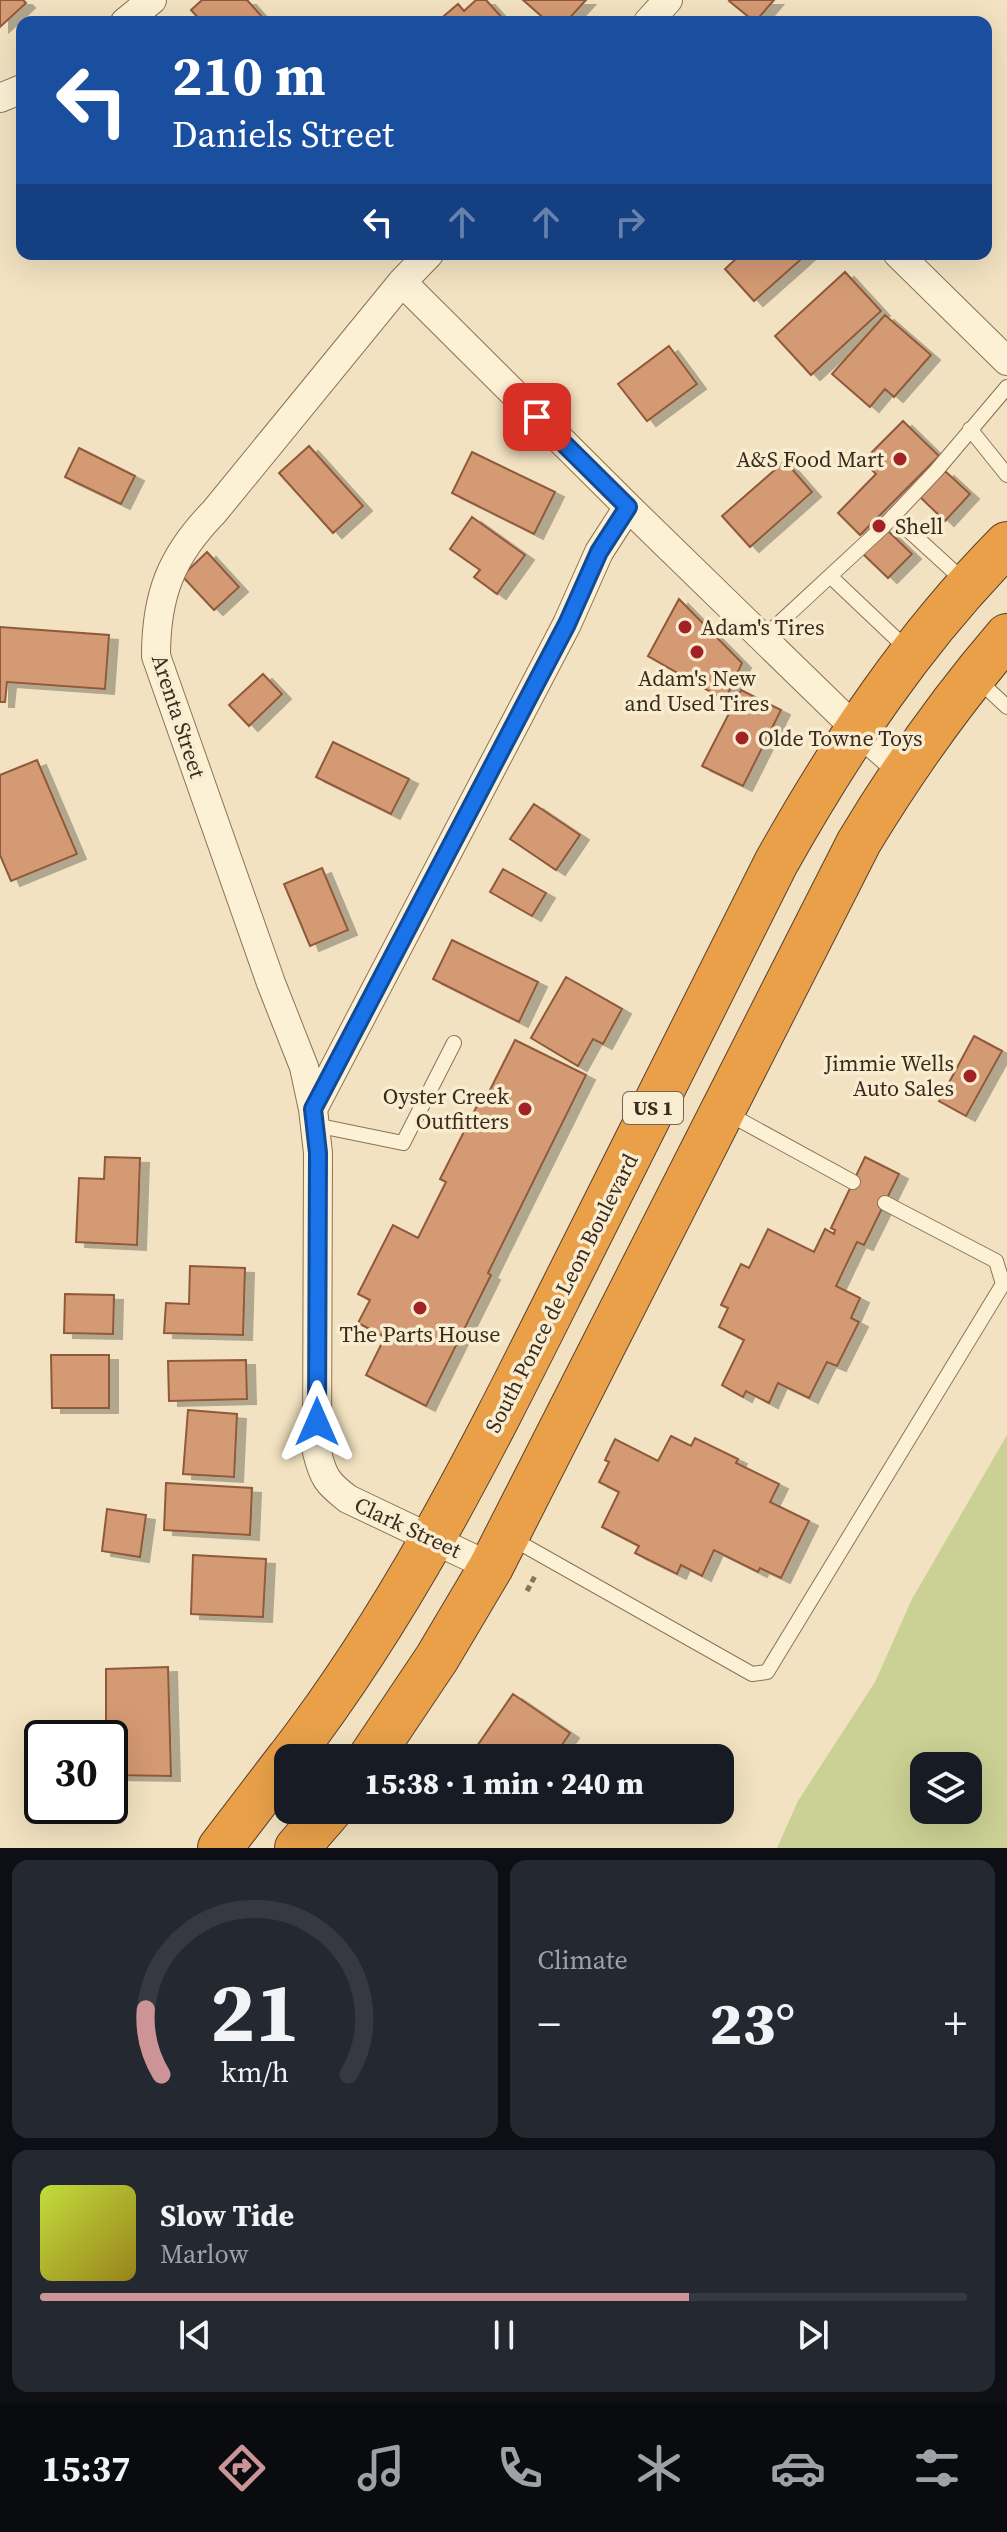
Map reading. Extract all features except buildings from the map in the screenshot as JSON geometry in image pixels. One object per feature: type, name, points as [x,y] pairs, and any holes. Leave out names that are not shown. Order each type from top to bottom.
[{"type":"highway","name":"South Ponce de Leon Boulevard","points":[[299,1744],[360,1660],[434,1539],[484,1446],[776,863],[817,789],[855,728],[910,652],[967,584],[1007,544]]},
{"type":"highway","name":"US 1","points":[[379,1744],[437,1658],[500,1552],[859,842],[903,770],[973,675],[1007,636]]},
{"type":"highway","name":"South Ponce de Leon Boulevard","points":[[220,1848],[274,1777]]},
{"type":"highway","points":[[297,1848],[318,1824]]},
{"type":"street","points":[[132,16],[152,0]]},
{"type":"street","name":"Arenta Street","points":[[314,1117],[304,1067],[271,983],[156,656],[156,624],[162,592],[191,535],[224,500],[423,260]]},
{"type":"street","points":[[904,260],[1007,361]]},
{"type":"street","points":[[402,282],[628,507],[855,728],[903,770]]},
{"type":"street","points":[[314,1117],[567,624],[599,552],[628,507]]},
{"type":"street","name":"Clark Street","points":[[314,1117],[318,1153],[317,1452],[322,1473],[330,1486],[348,1499],[434,1539],[500,1552]]},
{"type":"lane","points":[[763,638],[893,516],[936,471],[1007,387]]},
{"type":"lane","points":[[970,429],[1007,475]]},
{"type":"lane","points":[[893,516],[967,584]]},
{"type":"lane","points":[[830,576],[910,652]]},
{"type":"lane","points":[[973,675],[1007,707]]},
{"type":"lane","points":[[314,1117],[403,1143],[454,1043]]},
{"type":"lane","points":[[723,1111],[853,1182]]},
{"type":"lane","points":[[500,1552],[752,1674],[767,1672],[1003,1284],[996,1261],[885,1203]]},
{"type":"green space","points":[[1007,1435],[1007,1848],[777,1848],[798,1801],[875,1682],[912,1599]]},
{"type":"place","name":"A&S Food Mart","points":[[900,459]]},
{"type":"place","name":"Shell","points":[[879,526]]},
{"type":"place","name":"Adam's Tires","points":[[685,627]]},
{"type":"place","name":"Adam's New and Used Tires","points":[[697,652]]},
{"type":"place","name":"Olde Towne Toys","points":[[742,738]]},
{"type":"place","name":"Jimmie Wells Auto Sales","points":[[970,1076]]},
{"type":"place","name":"Oyster Creek Outfitters","points":[[525,1109]]},
{"type":"place","name":"The Parts House","points":[[420,1308]]},
{"type":"route","points":[[317,1422],[318,1153],[313,1109],[567,624],[599,552],[628,507],[537,417]]}]
